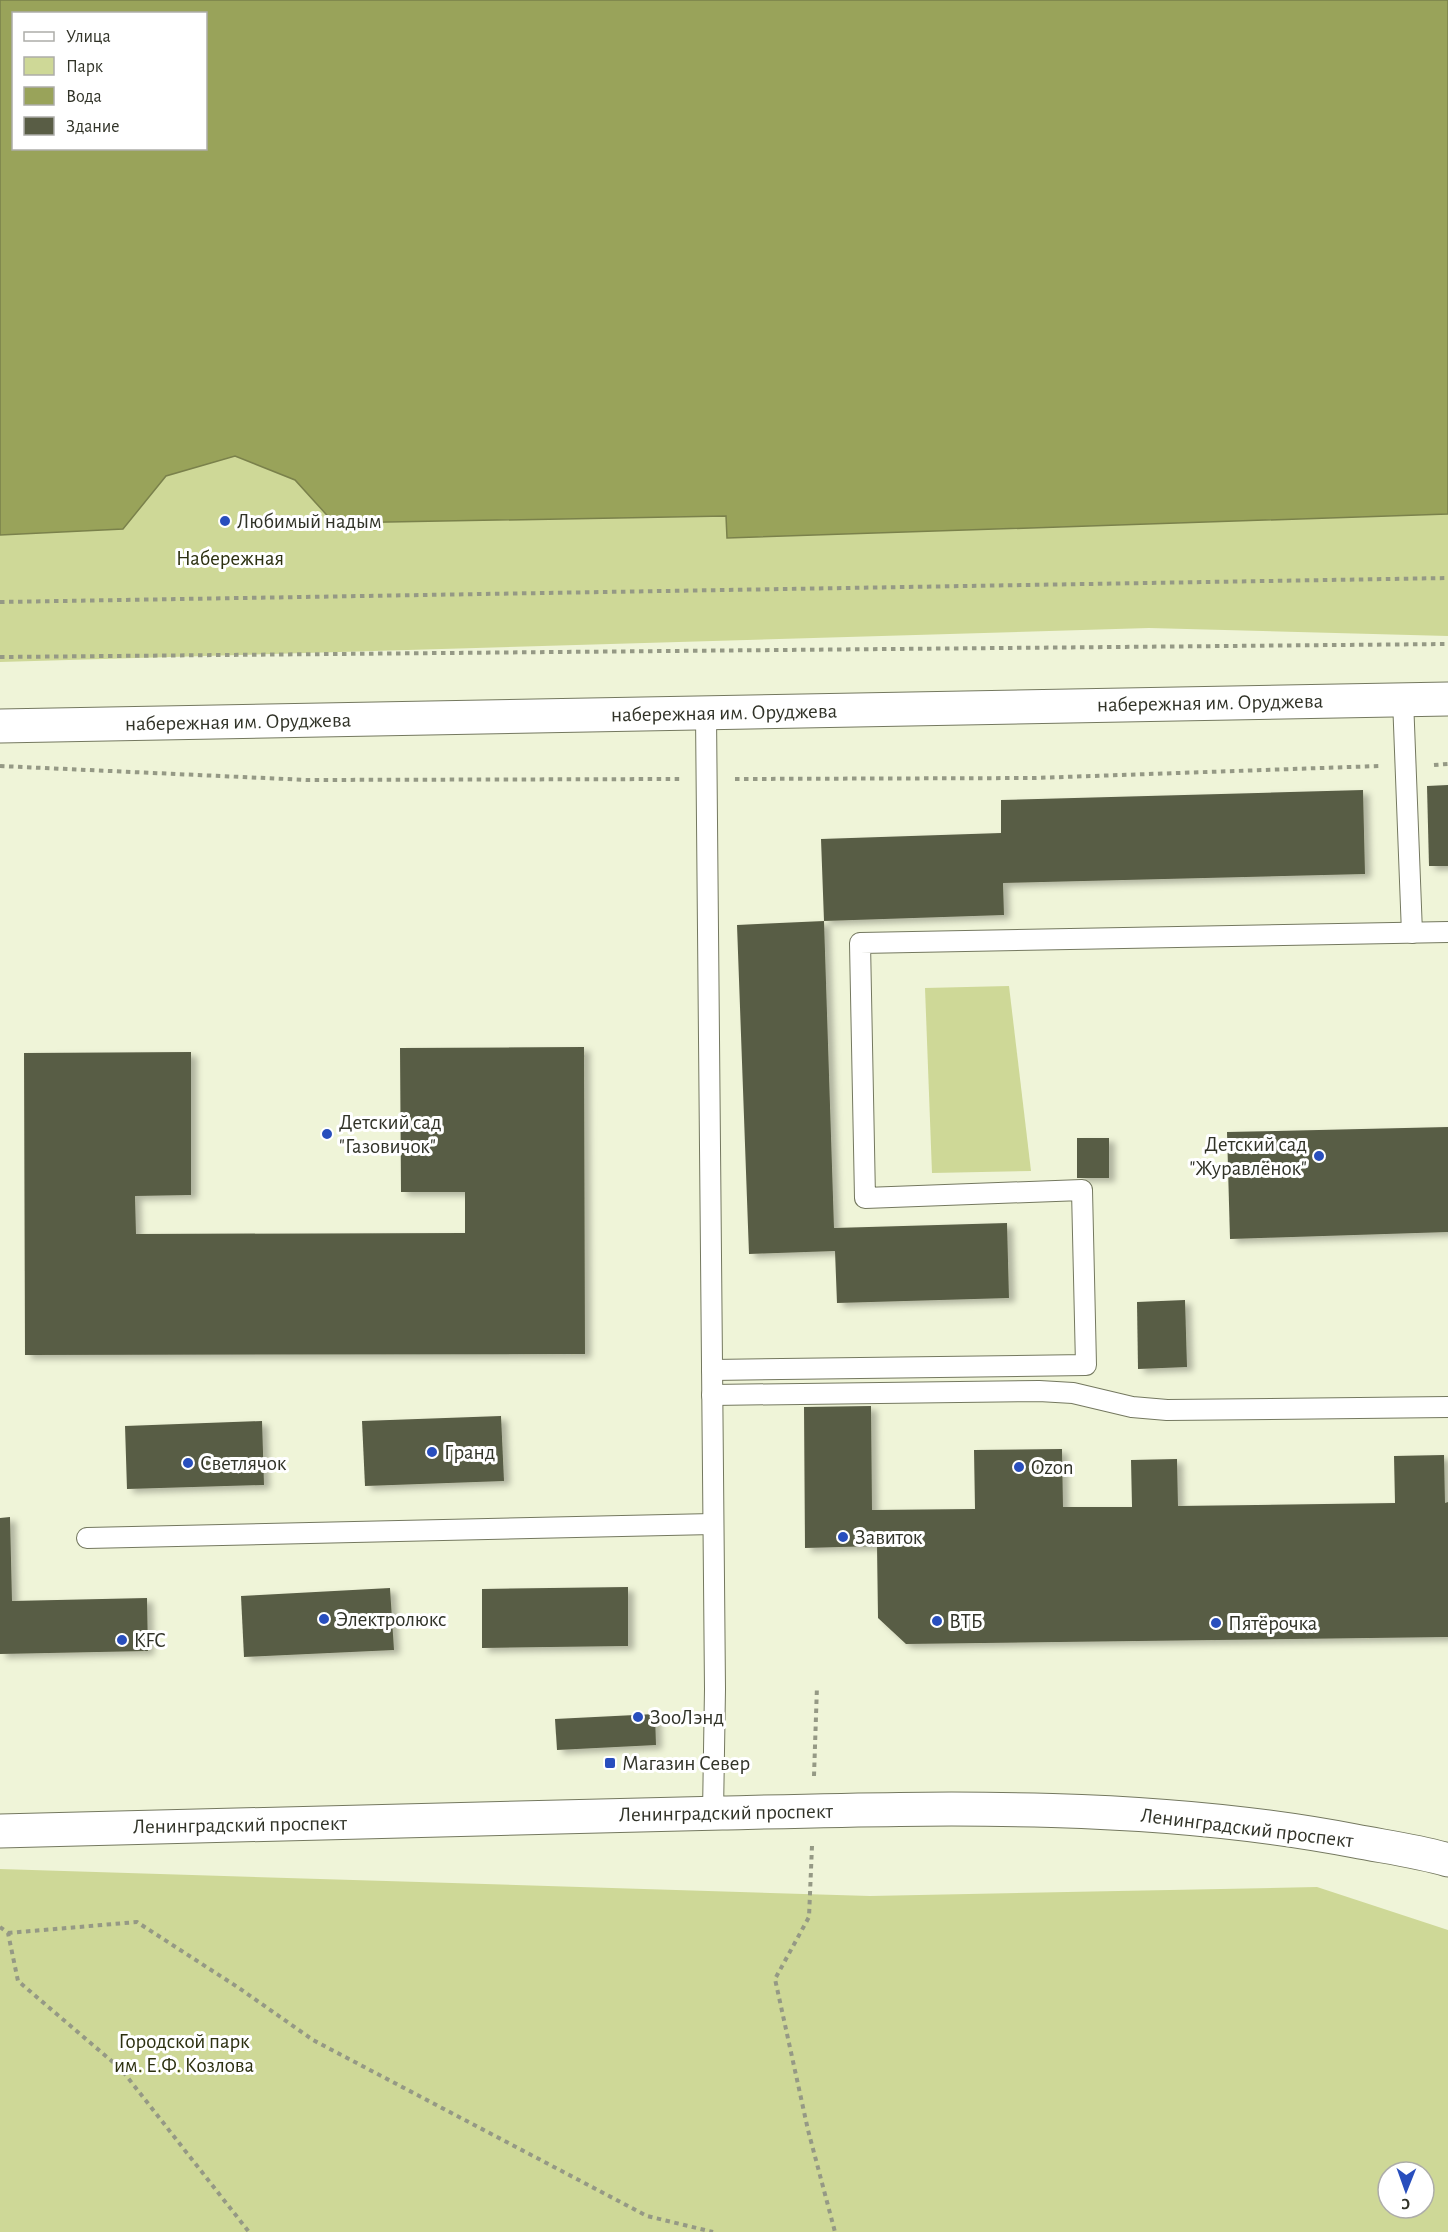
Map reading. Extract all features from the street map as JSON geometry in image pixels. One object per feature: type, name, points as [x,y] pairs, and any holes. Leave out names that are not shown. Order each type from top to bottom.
[{"type":"street","name":"набережная им. Оруджева","points":[[0,726],[1448,699]]},
{"type":"street","name":"Ленинградский проспект","points":[[0,1831],[813,1811],[1095,1812],[1190,1816],[1299,1830],[1448,1860]]},
{"type":"lane","points":[[1403,699],[1412,933]]},
{"type":"lane","points":[[706,714],[715,1689],[713,1813]]},
{"type":"lane","points":[[712,1370],[1086,1365],[1082,1190],[865,1197],[860,943],[1448,932]]},
{"type":"lane","points":[[712,1395],[1040,1391],[1073,1393],[1132,1407],[1167,1410],[1448,1407]]},
{"type":"lane","points":[[87,1538],[713,1524]]},
{"type":"path","points":[[0,602],[1448,578]]},
{"type":"path","points":[[0,657],[1448,644]]},
{"type":"path","points":[[817,1686],[809,1917],[775,1980],[808,2130],[835,2232]]},
{"type":"path","points":[[8,1933],[137,1922],[239,1988],[313,2040],[647,2216],[713,2232]]},
{"type":"path","points":[[0,1927],[8,1933],[18,1981],[121,2069],[249,2232]]},
{"type":"green space","name":"Набережная","points":[[235,456],[295,480],[334,523],[727,516],[728,538],[1448,514],[1448,636],[1149,628],[0,662],[0,535],[123,529],[166,476]]},
{"type":"green space","points":[[1009,986],[1031,1171],[932,1173],[925,988]]},
{"type":"green space","name":"Городской парк им. Е.Ф. Козлова","points":[[0,1869],[870,1896],[1317,1887],[1448,1930],[1448,2232],[0,2232]]},
{"type":"water","points":[[0,0],[1448,0],[1448,514],[727,538],[726,516],[334,523],[295,480],[235,456],[166,476],[123,529],[0,535]]},
{"type":"building","points":[[1448,785],[1448,866],[1429,866],[1427,786]]},
{"type":"building","points":[[1363,790],[1365,874],[1003,883],[1004,915],[824,921],[821,839],[1001,833],[1001,800]]},
{"type":"building","points":[[824,921],[834,1228],[1007,1223],[1009,1298],[837,1303],[835,1251],[749,1254],[737,925]]},
{"type":"building","points":[[584,1047],[585,1354],[25,1355],[24,1053],[191,1052],[191,1195],[135,1196],[136,1234],[465,1233],[465,1192],[401,1192],[400,1048]]},
{"type":"building","points":[[1448,1127],[1448,1232],[1230,1239],[1227,1132]]},
{"type":"building","points":[[1077,1138],[1109,1138],[1109,1178],[1077,1178]]},
{"type":"building","points":[[1185,1300],[1187,1367],[1138,1369],[1137,1302]]},
{"type":"building","points":[[871,1406],[872,1510],[975,1509],[974,1450],[1062,1449],[1063,1507],[1132,1507],[1131,1460],[1177,1459],[1178,1506],[1395,1503],[1394,1456],[1444,1455],[1445,1503],[1448,1502],[1448,1637],[906,1644],[878,1618],[877,1546],[805,1548],[804,1407]]},
{"type":"building","points":[[501,1416],[504,1481],[365,1486],[362,1421]]},
{"type":"building","points":[[262,1421],[264,1485],[127,1489],[125,1426]]},
{"type":"building","points":[[10,1517],[12,1601],[147,1598],[148,1651],[0,1654],[0,1518]]},
{"type":"building","points":[[628,1587],[628,1646],[482,1648],[482,1589]]},
{"type":"building","points":[[390,1588],[394,1650],[244,1657],[241,1596]]},
{"type":"building","points":[[655,1714],[656,1745],[557,1750],[555,1719]]},
{"type":"place","name":"Любимый надым","points":[[225,521]]},
{"type":"place","name":"Детский сад \"Газовичок\"","points":[[327,1134]]},
{"type":"place","name":"Детский сад \"Журавлёнок\"","points":[[1319,1156]]},
{"type":"place","name":"Гранд","points":[[432,1452]]},
{"type":"place","name":"Светлячок","points":[[188,1463]]},
{"type":"place","name":"Ozon","points":[[1019,1467]]},
{"type":"place","name":"Завиток","points":[[843,1537]]},
{"type":"place","name":"Электролюкс","points":[[324,1619]]},
{"type":"place","name":"ВТБ","points":[[937,1621]]},
{"type":"place","name":"Пятёрочка","points":[[1216,1623]]},
{"type":"place","name":"KFC","points":[[122,1640]]},
{"type":"place","name":"ЗооЛэнд","points":[[638,1717]]},
{"type":"place","name":"Магазин Север","points":[[610,1763]]}]
